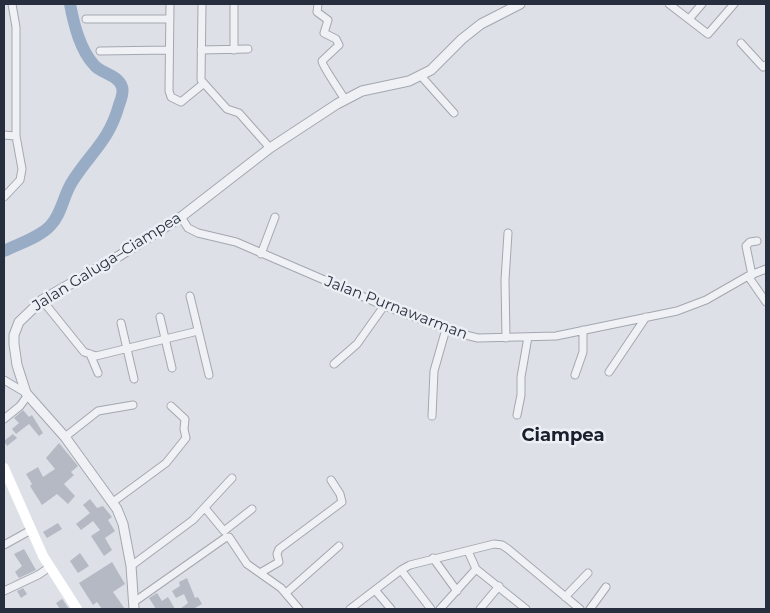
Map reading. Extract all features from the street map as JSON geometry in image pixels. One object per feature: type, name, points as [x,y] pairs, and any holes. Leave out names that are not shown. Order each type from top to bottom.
[{"type":"main road","points":[[4,468],[31,530],[50,567],[77,609]]},
{"type":"street","points":[[4,197],[17,185],[22,175],[16,136],[16,27],[12,4]]},
{"type":"street","points":[[170,4],[169,91],[171,97],[181,102],[204,84]]},
{"type":"street","points":[[202,4],[201,80],[227,109],[239,113],[270,148]]},
{"type":"street","points":[[234,4],[234,50]]},
{"type":"street","points":[[318,4],[317,12],[328,20],[324,33],[336,39],[339,45],[322,61],[322,65],[332,77],[344,100]]},
{"type":"street","name":"Jalan Galuga–Ciampea","points":[[134,606],[131,566],[123,524],[113,502],[65,437],[27,394],[17,365],[14,335],[19,322],[42,300],[119,256],[181,217],[270,148],[344,100],[362,92],[421,76],[431,70],[462,39],[481,24],[520,4]]},
{"type":"street","points":[[669,4],[706,34],[710,34],[734,4]]},
{"type":"street","points":[[689,19],[702,4]]},
{"type":"street","points":[[86,19],[170,19]]},
{"type":"street","points":[[741,43],[763,67],[766,65]]},
{"type":"street","points":[[202,50],[248,49]]},
{"type":"street","points":[[100,51],[169,50]]},
{"type":"street","points":[[421,76],[454,113]]},
{"type":"street","points":[[4,135],[16,136]]},
{"type":"street","name":"Jalan Purnawarman","points":[[181,217],[188,228],[236,242],[384,306],[446,329],[478,338],[556,336],[692,306],[750,275],[766,269]]},
{"type":"street","points":[[260,254],[275,217]]},
{"type":"street","points":[[506,338],[504,280],[508,233]]},
{"type":"street","points":[[757,241],[750,242],[746,246],[750,275],[766,302]]},
{"type":"street","points":[[190,296],[209,375]]},
{"type":"street","points":[[42,300],[84,352],[96,356],[198,331]]},
{"type":"street","points":[[334,364],[357,344],[384,306]]},
{"type":"street","points":[[160,317],[172,368]]},
{"type":"street","points":[[609,372],[646,317]]},
{"type":"street","points":[[121,323],[134,379]]},
{"type":"street","points":[[432,416],[434,371],[446,329]]},
{"type":"street","points":[[575,375],[583,352],[584,330]]},
{"type":"street","points":[[517,415],[522,395],[521,377],[528,337]]},
{"type":"street","points":[[90,354],[98,373]]},
{"type":"street","points":[[4,380],[27,394],[20,406],[4,420]]},
{"type":"street","points":[[65,437],[98,411],[133,405]]},
{"type":"street","points":[[113,502],[166,463],[185,440],[185,419],[171,406]]},
{"type":"street","points":[[131,566],[193,520],[232,478]]},
{"type":"street","points":[[260,573],[279,562],[277,554],[279,550],[342,502],[343,498],[331,480]]},
{"type":"street","points":[[205,508],[224,531],[252,509]]},
{"type":"street","points":[[4,545],[31,530]]},
{"type":"street","points":[[134,606],[225,538],[233,540],[247,564],[274,581],[299,609]]},
{"type":"street","points":[[352,609],[401,570],[433,558],[494,544],[502,545],[580,609]]},
{"type":"street","points":[[286,594],[339,546]]},
{"type":"street","points":[[468,551],[476,569],[499,586],[523,608]]},
{"type":"street","points":[[433,558],[457,591]]},
{"type":"street","points":[[4,591],[37,576],[50,567]]},
{"type":"street","points":[[440,609],[476,569]]},
{"type":"street","points":[[401,570],[431,609]]},
{"type":"street","points":[[566,597],[588,573]]},
{"type":"street","points":[[480,609],[499,586]]},
{"type":"street","points":[[590,609],[606,587]]},
{"type":"street","points":[[374,590],[391,609]]},
{"type":"building","points":[[23,410],[29,417],[32,415],[43,433],[39,436],[29,424],[16,434],[12,429],[19,423],[14,418]]},
{"type":"building","points":[[13,434],[17,438],[7,446],[4,441]]},
{"type":"building","points":[[59,443],[78,466],[71,472],[74,475],[64,484],[75,496],[68,504],[57,494],[42,505],[30,486],[32,484],[26,474],[38,467],[43,477],[55,469],[46,458]]},
{"type":"building","points":[[90,499],[97,508],[103,506],[112,517],[108,520],[115,531],[105,538],[112,550],[104,556],[91,536],[100,530],[93,521],[81,530],[76,524],[90,513],[83,505]]},
{"type":"building","points":[[58,523],[62,529],[47,538],[43,532]]},
{"type":"building","points":[[24,549],[36,570],[19,578],[15,572],[22,566],[14,554]]},
{"type":"building","points":[[80,553],[89,566],[78,573],[70,561]]},
{"type":"building","points":[[112,562],[125,584],[113,592],[125,609],[102,609],[97,602],[93,605],[79,583]]},
{"type":"building","points":[[187,578],[195,598],[198,597],[202,604],[193,609],[180,609],[188,603],[184,594],[176,598],[172,591],[180,586],[179,582]]},
{"type":"building","points":[[23,588],[27,594],[21,598],[17,591]]},
{"type":"building","points":[[157,593],[162,601],[168,597],[175,609],[156,609],[149,598]]},
{"type":"building","points":[[62,599],[69,609],[60,609],[56,603]]},
{"type":"waterway","points":[[4,251],[41,234],[54,221],[72,182],[110,128],[122,96],[123,89],[120,83],[114,77],[95,66],[85,53],[76,29],[70,4]]},
{"type":"district","name":"Ciampea","points":[[563,436]]}]
